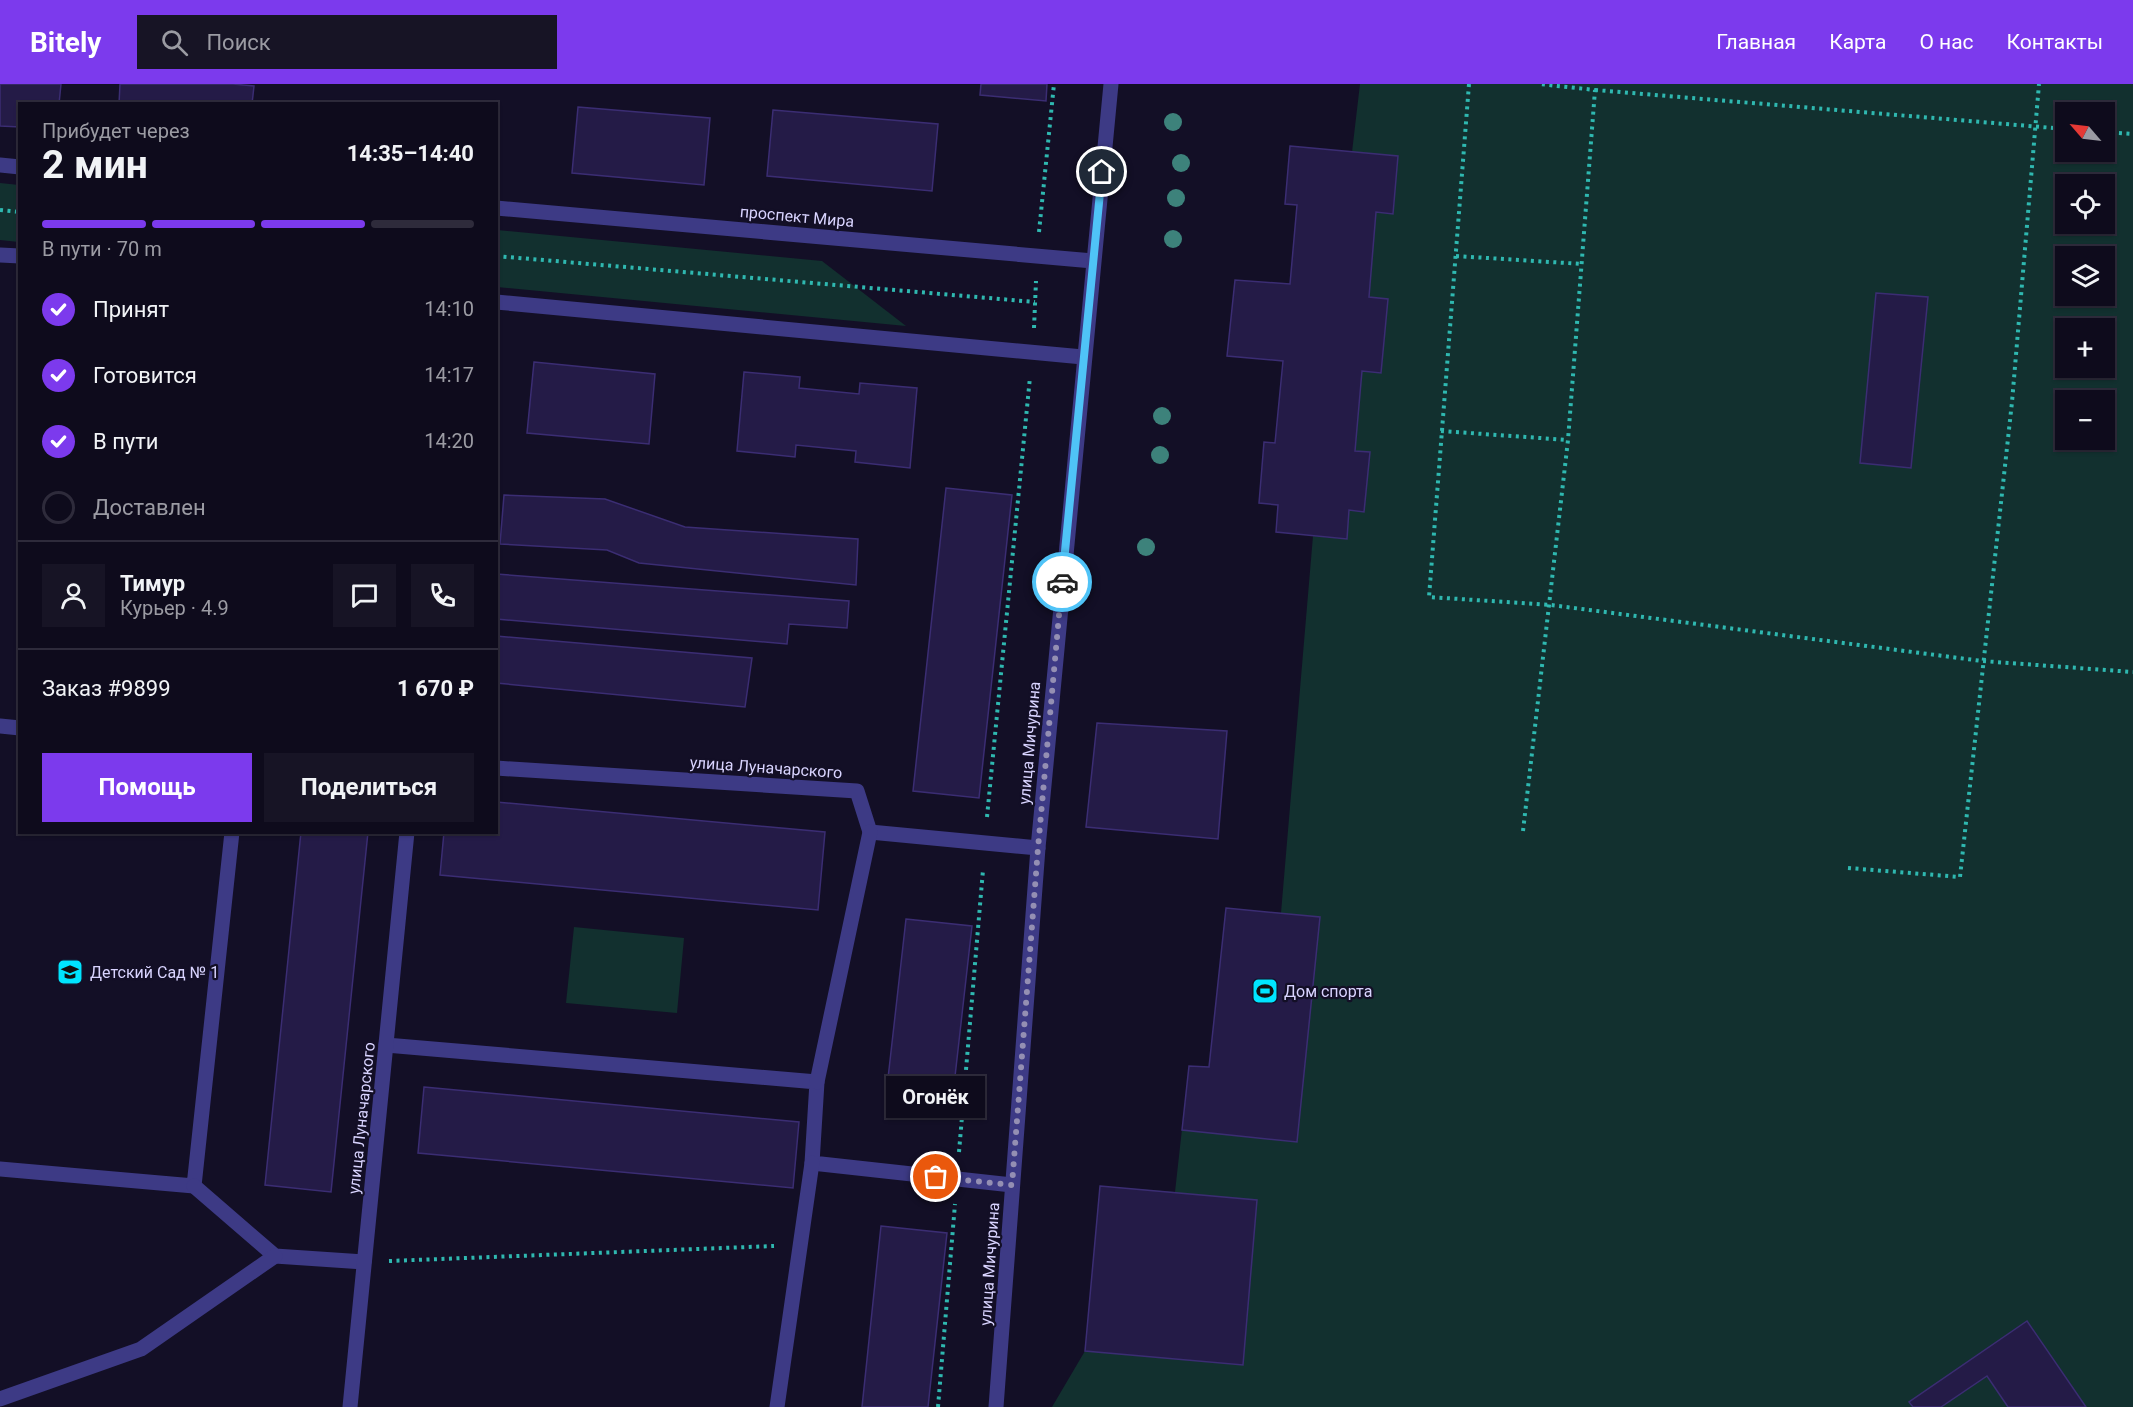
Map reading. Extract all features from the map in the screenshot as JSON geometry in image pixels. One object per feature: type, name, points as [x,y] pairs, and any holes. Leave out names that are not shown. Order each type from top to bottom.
[{"type":"street","name":"улица Мичурина","points":[[996,1407],[1038,848],[1083,357],[1111,84]]},
{"type":"street","points":[[0,165],[18,166]]},
{"type":"street","name":"проспект Мира","points":[[498,208],[1093,261]]},
{"type":"street","points":[[0,255],[18,256]]},
{"type":"street","points":[[498,302],[1083,357]]},
{"type":"street","points":[[0,726],[18,728]]},
{"type":"street","name":"улица Луначарского","points":[[498,768],[857,790],[870,832]]},
{"type":"street","points":[[777,1407],[812,1163],[817,1082],[870,832],[1038,848]]},
{"type":"street","points":[[194,1186],[232,834]]},
{"type":"street","name":"улица Луначарского","points":[[350,1407],[407,834]]},
{"type":"street","points":[[386,1045],[817,1082]]},
{"type":"street","points":[[812,1163],[1012,1185]]},
{"type":"street","points":[[0,1169],[194,1186],[275,1256],[364,1262]]},
{"type":"street","points":[[0,1399],[141,1349],[275,1256]]},
{"type":"path","points":[[938,1407],[985,842],[1032,353],[1037,255],[1054,84]]},
{"type":"path","points":[[1469,84],[1429,597],[1551,605],[1982,661],[2133,672]]},
{"type":"path","points":[[1539,84],[2055,128]]},
{"type":"path","points":[[1848,868],[1960,877],[2012,402],[2039,84]]},
{"type":"path","points":[[1523,831],[1551,605],[1568,440],[1595,90]]},
{"type":"path","points":[[2115,133],[2133,134]]},
{"type":"path","points":[[0,210],[18,212]]},
{"type":"path","points":[[498,256],[1035,302]]},
{"type":"path","points":[[1456,256],[1582,264]]},
{"type":"path","points":[[1441,431],[1568,440]]},
{"type":"path","points":[[364,1262],[800,1245]]},
{"type":"green space","points":[[1360,84],[2133,84],[2133,1407],[1052,1407],[1085,1351],[1100,1186],[1175,1192],[1189,1066],[1209,1067],[1226,908],[1281,913],[1313,536],[1346,539],[1349,510],[1364,511],[1370,453],[1355,451],[1362,371],[1381,372],[1388,299],[1369,297],[1376,212],[1393,214],[1398,156],[1352,152]]},
{"type":"green space","points":[[0,183],[18,185],[18,242],[0,240]]},
{"type":"green space","points":[[498,230],[822,261],[906,326],[498,287]]},
{"type":"green space","points":[[574,927],[684,938],[677,1013],[566,1003]]},
{"type":"building","points":[[0,84],[61,84],[59,102],[18,102],[18,127],[0,126]]},
{"type":"building","points":[[120,84],[254,86],[252,102],[119,102]]},
{"type":"building","points":[[981,84],[1047,84],[1046,101],[980,95]]},
{"type":"building","points":[[578,107],[710,118],[704,185],[572,173]]},
{"type":"building","points":[[773,110],[938,124],[932,191],[767,176]]},
{"type":"building","points":[[1290,146],[1398,156],[1393,214],[1376,212],[1369,297],[1388,299],[1381,373],[1362,371],[1355,451],[1370,452],[1364,512],[1349,510],[1347,539],[1276,532],[1278,505],[1259,503],[1264,442],[1275,443],[1283,361],[1227,356],[1235,280],[1290,284],[1297,205],[1285,204]]},
{"type":"building","points":[[1876,293],[1928,297],[1911,468],[1860,463]]},
{"type":"building","points":[[534,362],[655,374],[649,444],[527,433]]},
{"type":"building","points":[[744,372],[800,377],[799,388],[859,394],[860,383],[917,388],[910,468],[855,462],[856,451],[796,445],[795,457],[737,451]]},
{"type":"building","points":[[946,488],[1012,495],[979,798],[913,791]]},
{"type":"building","points":[[504,495],[605,499],[685,527],[858,539],[856,585],[639,563],[607,550],[500,544]]},
{"type":"building","points":[[498,574],[849,601],[847,628],[789,624],[787,644],[498,619]]},
{"type":"building","points":[[498,636],[752,658],[745,707],[498,683]]},
{"type":"building","points":[[1097,723],[1227,731],[1218,839],[1086,827]]},
{"type":"building","points":[[498,802],[825,832],[818,910],[440,875],[444,834],[498,834]]},
{"type":"building","points":[[301,834],[368,834],[331,1192],[265,1185]]},
{"type":"building","name":"Дом спорта","points":[[1226,908],[1320,917],[1297,1142],[1182,1130],[1189,1066],[1209,1067]]},
{"type":"building","points":[[906,919],[972,926],[952,1103],[886,1096]]},
{"type":"building","points":[[424,1087],[799,1122],[793,1188],[418,1153]]},
{"type":"building","points":[[1100,1186],[1257,1200],[1243,1365],[1085,1351]]},
{"type":"building","points":[[881,1226],[947,1233],[928,1407],[862,1407]]},
{"type":"building","points":[[2027,1321],[2086,1407],[2008,1407],[1987,1376],[1941,1407],[1913,1407],[1909,1402]]},
{"type":"way so far","points":[[936,1177],[1012,1185],[1038,848],[1062,582]]},
{"type":"place","name":"Детский Сад № 1","points":[[70,972]]},
{"type":"place","name":"Дом спорта","points":[[1265,991]]},
{"type":"place","name":"Огонёк","points":[[936,1177]]},
{"type":"route","points":[[1062,582],[1102,172]]}]
